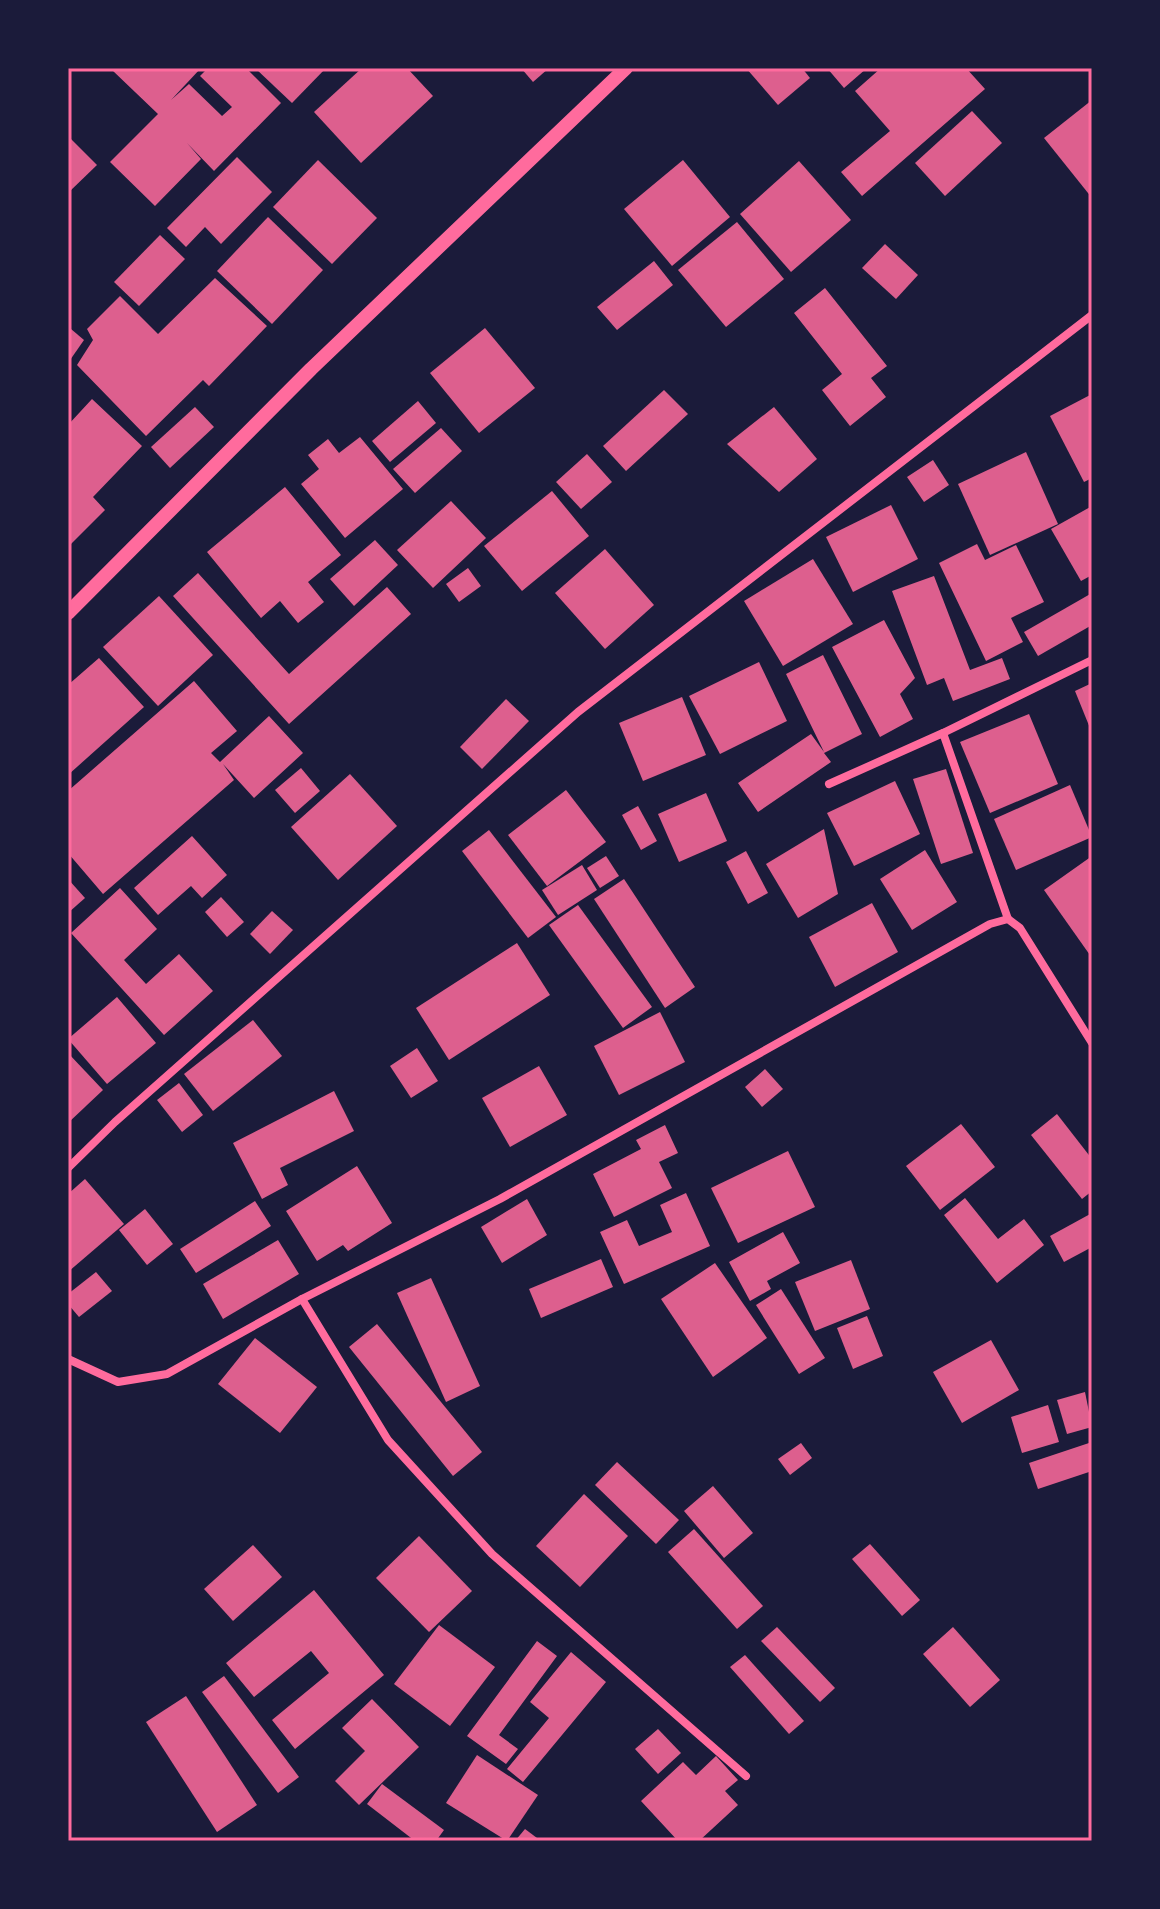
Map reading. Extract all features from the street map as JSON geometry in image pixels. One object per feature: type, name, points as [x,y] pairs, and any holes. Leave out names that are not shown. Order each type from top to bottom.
[{"type":"street","points":[[68,613],[311,369],[626,68]]},
{"type":"street","points":[[68,1168],[115,1122],[578,712],[1092,315]]},
{"type":"street","points":[[829,784],[943,733],[1092,660]]},
{"type":"street","points":[[943,733],[1008,919],[1020,928],[1092,1043]]},
{"type":"street","points":[[68,1359],[118,1382],[167,1374],[302,1299],[500,1199],[955,941],[1008,919]]},
{"type":"street","points":[[302,1299],[388,1440],[492,1554],[746,1776]]},
{"type":"building","points":[[201,68],[171,100],[189,84],[222,116],[232,107],[200,76],[208,68],[246,68],[281,103],[214,171],[187,143],[201,159],[155,206],[110,162],[158,114],[112,70]]},
{"type":"building","points":[[255,68],[326,68],[292,103]]},
{"type":"building","points":[[362,68],[407,68],[433,96],[361,163],[314,112]]},
{"type":"building","points":[[521,68],[549,68],[533,82]]},
{"type":"building","points":[[746,68],[802,68],[810,78],[778,105]]},
{"type":"building","points":[[827,68],[867,68],[844,88]]},
{"type":"building","points":[[881,68],[966,68],[985,89],[862,196],[841,172],[890,131],[855,91]]},
{"type":"building","points":[[1092,100],[1092,198],[1044,138]]},
{"type":"building","points":[[972,111],[1002,143],[945,196],[915,163]]},
{"type":"building","points":[[68,136],[97,165],[68,193]]},
{"type":"building","points":[[237,157],[272,192],[221,244],[205,227],[186,247],[167,228]]},
{"type":"building","points":[[318,160],[377,218],[332,264],[273,207]]},
{"type":"building","points":[[683,160],[730,217],[672,266],[624,209]]},
{"type":"building","points":[[799,161],[851,220],[791,272],[740,214]]},
{"type":"building","points":[[268,217],[323,270],[272,324],[217,271]]},
{"type":"building","points":[[737,222],[784,279],[726,327],[678,270]]},
{"type":"building","points":[[160,235],[185,259],[139,306],[114,282]]},
{"type":"building","points":[[885,244],[918,275],[896,299],[862,268]]},
{"type":"building","points":[[654,261],[673,285],[617,330],[597,307]]},
{"type":"building","points":[[215,278],[267,326],[209,386],[203,380],[146,436],[77,365],[93,340],[87,329],[120,296],[158,334]]},
{"type":"building","points":[[825,288],[887,366],[871,378],[886,397],[850,426],[822,390],[842,374],[794,313]]},
{"type":"building","points":[[485,328],[535,388],[479,433],[430,373]]},
{"type":"building","points":[[71,329],[84,340],[68,363],[68,332]]},
{"type":"building","points":[[664,390],[688,414],[626,471],[603,446]]},
{"type":"building","points":[[1092,394],[1092,478],[1084,482],[1050,416]]},
{"type":"building","points":[[92,399],[142,446],[93,497],[105,510],[68,547],[68,425]]},
{"type":"building","points":[[418,401],[436,423],[390,462],[372,441]]},
{"type":"building","points":[[195,407],[214,427],[170,468],[151,447]]},
{"type":"building","points":[[774,407],[817,459],[779,492],[727,444]]},
{"type":"building","points":[[441,428],[462,451],[415,493],[393,469]]},
{"type":"building","points":[[360,437],[403,489],[345,538],[301,484],[319,469],[308,455],[328,439],[339,453]]},
{"type":"building","points":[[1026,452],[1058,524],[990,555],[958,484]]},
{"type":"building","points":[[587,454],[612,482],[581,509],[556,482]]},
{"type":"building","points":[[933,460],[949,485],[924,502],[907,477]]},
{"type":"building","points":[[285,487],[341,555],[308,582],[324,602],[298,623],[280,601],[261,618],[207,552]]},
{"type":"building","points":[[552,491],[589,536],[522,591],[484,546]]},
{"type":"building","points":[[451,501],[486,538],[433,588],[397,550]]},
{"type":"building","points":[[891,505],[918,559],[853,592],[826,537]]},
{"type":"building","points":[[1092,506],[1092,575],[1081,581],[1051,529]]},
{"type":"building","points":[[375,540],[398,565],[354,606],[330,579]]},
{"type":"building","points":[[977,544],[985,560],[1016,545],[1044,602],[1011,618],[1023,642],[986,661],[939,563]]},
{"type":"building","points":[[605,549],[654,605],[605,649],[555,593]]},
{"type":"building","points":[[813,559],[853,624],[783,666],[744,601]]},
{"type":"building","points":[[468,568],[481,586],[459,602],[446,584]]},
{"type":"building","points":[[198,573],[289,674],[387,587],[411,614],[289,724],[173,596]]},
{"type":"building","points":[[934,576],[970,670],[1002,658],[1010,679],[953,701],[944,678],[927,685],[892,591]]},
{"type":"building","points":[[1092,593],[1092,625],[1038,656],[1024,632]]},
{"type":"building","points":[[159,596],[213,655],[158,706],[103,647]]},
{"type":"building","points":[[884,620],[915,678],[900,694],[913,719],[880,737],[832,647]]},
{"type":"building","points":[[823,655],[862,734],[824,753],[831,762],[758,812],[738,783],[811,734],[824,752],[786,674]]},
{"type":"building","points":[[99,658],[144,707],[68,775],[68,685]]},
{"type":"building","points":[[759,662],[787,721],[720,754],[689,696]]},
{"type":"building","points":[[194,681],[237,731],[211,753],[220,762],[269,716],[303,753],[254,798],[223,764],[234,780],[103,894],[68,853],[68,791]]},
{"type":"building","points":[[1092,683],[1092,733],[1075,691]]},
{"type":"building","points":[[682,697],[706,755],[643,781],[619,723]]},
{"type":"building","points":[[506,699],[529,721],[482,769],[460,747]]},
{"type":"building","points":[[1029,714],[1058,784],[990,813],[960,742]]},
{"type":"building","points":[[301,768],[320,791],[295,813],[275,790]]},
{"type":"building","points":[[946,769],[973,853],[941,864],[913,779]]},
{"type":"building","points":[[350,774],[397,826],[338,880],[291,827]]},
{"type":"building","points":[[895,781],[920,834],[854,866],[827,813]]},
{"type":"building","points":[[1070,785],[1092,837],[1016,870],[994,819]]},
{"type":"building","points":[[566,790],[606,842],[547,886],[508,835]]},
{"type":"building","points":[[706,793],[727,841],[679,862],[658,814]]},
{"type":"building","points":[[638,806],[657,841],[641,850],[622,815]]},
{"type":"building","points":[[824,829],[838,894],[798,918],[766,864]]},
{"type":"building","points":[[489,830],[556,917],[528,938],[462,851]]},
{"type":"building","points":[[192,836],[227,875],[202,898],[191,886],[158,915],[134,888]]},
{"type":"building","points":[[925,850],[957,902],[912,930],[880,879]]},
{"type":"building","points":[[746,851],[768,893],[748,904],[726,862]]},
{"type":"building","points":[[606,856],[619,876],[600,888],[587,868]]},
{"type":"building","points":[[1092,856],[1092,958],[1044,890]]},
{"type":"building","points":[[582,865],[597,890],[558,915],[542,890]]},
{"type":"building","points":[[68,879],[85,898],[68,913]]},
{"type":"building","points":[[624,879],[695,987],[665,1008],[594,899]]},
{"type":"building","points":[[120,888],[157,929],[124,960],[146,984],[179,954],[213,991],[164,1035],[71,933]]},
{"type":"building","points":[[221,897],[244,922],[227,937],[205,912]]},
{"type":"building","points":[[872,903],[898,952],[835,987],[809,937]]},
{"type":"building","points":[[578,905],[652,1007],[623,1028],[549,925]]},
{"type":"building","points":[[272,911],[293,930],[270,954],[250,934]]},
{"type":"building","points":[[517,943],[550,995],[449,1060],[416,1008]]},
{"type":"building","points":[[117,997],[156,1043],[107,1084],[68,1039]]},
{"type":"building","points":[[660,1012],[685,1062],[619,1095],[594,1046]]},
{"type":"building","points":[[253,1020],[282,1056],[213,1111],[184,1074]]},
{"type":"building","points":[[417,1048],[438,1081],[411,1098],[390,1066]]},
{"type":"building","points":[[68,1053],[103,1090],[68,1123]]},
{"type":"building","points":[[539,1066],[567,1115],[510,1147],[482,1098]]},
{"type":"building","points":[[765,1069],[783,1089],[762,1107],[745,1087]]},
{"type":"building","points":[[179,1083],[203,1115],[182,1132],[157,1100]]},
{"type":"building","points":[[334,1091],[354,1131],[280,1168],[288,1185],[262,1199],[233,1143]]},
{"type":"building","points":[[1057,1114],[1092,1159],[1092,1191],[1082,1199],[1031,1135]]},
{"type":"building","points":[[961,1124],[995,1167],[940,1210],[906,1166]]},
{"type":"building","points":[[665,1125],[678,1153],[659,1162],[672,1188],[614,1217],[593,1174],[641,1149],[636,1140]]},
{"type":"building","points":[[788,1151],[815,1207],[738,1243],[711,1188]]},
{"type":"building","points":[[357,1166],[392,1223],[348,1251],[343,1245],[317,1261],[286,1211]]},
{"type":"building","points":[[85,1179],[124,1224],[68,1272],[68,1194]]},
{"type":"building","points":[[686,1193],[710,1246],[624,1284],[600,1232],[627,1220],[639,1246],[672,1232],[660,1205]]},
{"type":"building","points":[[965,1198],[998,1239],[1024,1219],[1044,1245],[997,1283],[944,1215]]},
{"type":"building","points":[[527,1199],[547,1235],[502,1263],[481,1227]]},
{"type":"building","points":[[255,1201],[271,1226],[196,1273],[180,1249]]},
{"type":"building","points":[[145,1209],[173,1244],[147,1265],[119,1230]]},
{"type":"building","points":[[1092,1213],[1092,1247],[1064,1262],[1050,1236]]},
{"type":"building","points":[[783,1232],[800,1263],[767,1281],[771,1289],[750,1301],[729,1262]]},
{"type":"building","points":[[278,1240],[299,1274],[223,1319],[203,1284]]},
{"type":"building","points":[[601,1259],[613,1287],[541,1318],[529,1289]]},
{"type":"building","points":[[851,1260],[870,1309],[815,1331],[795,1282]]},
{"type":"building","points":[[715,1263],[767,1338],[713,1377],[661,1299]]},
{"type":"building","points":[[96,1272],[112,1291],[79,1317],[68,1304],[68,1294]]},
{"type":"building","points":[[431,1278],[480,1386],[446,1402],[397,1293]]},
{"type":"building","points":[[781,1289],[825,1358],[799,1374],[756,1305]]},
{"type":"building","points":[[867,1316],[883,1356],[853,1369],[837,1328]]},
{"type":"building","points":[[377,1324],[482,1452],[453,1476],[349,1347]]},
{"type":"building","points":[[255,1338],[317,1387],[280,1433],[218,1384]]},
{"type":"building","points":[[991,1340],[1019,1390],[962,1423],[933,1372]]},
{"type":"building","points":[[1085,1392],[1092,1427],[1067,1434],[1057,1400]]},
{"type":"building","points":[[1048,1405],[1059,1442],[1022,1453],[1011,1417]]},
{"type":"building","points":[[1092,1442],[1092,1471],[1038,1489],[1029,1463]]},
{"type":"building","points":[[801,1443],[812,1458],[790,1475],[778,1459]]},
{"type":"building","points":[[617,1462],[679,1520],[656,1544],[595,1485]]},
{"type":"building","points":[[713,1486],[753,1533],[724,1558],[684,1511]]},
{"type":"building","points":[[584,1494],[628,1536],[580,1587],[536,1546]]},
{"type":"building","points":[[694,1529],[763,1606],[737,1629],[668,1552]]},
{"type":"building","points":[[419,1536],[472,1591],[429,1632],[376,1578]]},
{"type":"building","points":[[870,1544],[920,1600],[902,1616],[852,1559]]},
{"type":"building","points":[[253,1545],[282,1577],[233,1621],[204,1589]]},
{"type":"building","points":[[314,1590],[384,1675],[295,1749],[272,1720],[329,1673],[311,1651],[254,1697],[226,1663]]},
{"type":"building","points":[[439,1625],[495,1667],[450,1726],[394,1684]]},
{"type":"building","points":[[777,1627],[835,1688],[820,1702],[761,1641]]},
{"type":"building","points":[[953,1627],[1000,1680],[970,1707],[923,1654]]},
{"type":"building","points":[[537,1641],[557,1656],[499,1735],[518,1749],[506,1764],[467,1736]]},
{"type":"building","points":[[571,1652],[606,1682],[523,1782],[507,1769],[549,1718],[530,1702]]},
{"type":"building","points":[[745,1655],[804,1721],[789,1734],[730,1667]]},
{"type":"building","points":[[224,1676],[299,1777],[278,1793],[202,1692]]},
{"type":"building","points":[[186,1696],[257,1805],[217,1832],[146,1722]]},
{"type":"building","points":[[372,1699],[419,1747],[359,1805],[335,1781],[365,1751],[342,1728]]},
{"type":"building","points":[[658,1729],[681,1753],[658,1774],[635,1749]]},
{"type":"building","points":[[477,1755],[538,1795],[507,1841],[446,1803]]},
{"type":"building","points":[[716,1756],[738,1780],[725,1791],[738,1805],[699,1841],[678,1841],[641,1801],[683,1762],[696,1775]]},
{"type":"building","points":[[382,1784],[444,1830],[436,1841],[415,1841],[367,1804]]},
{"type":"building","points":[[525,1829],[541,1841],[515,1841]]}]
